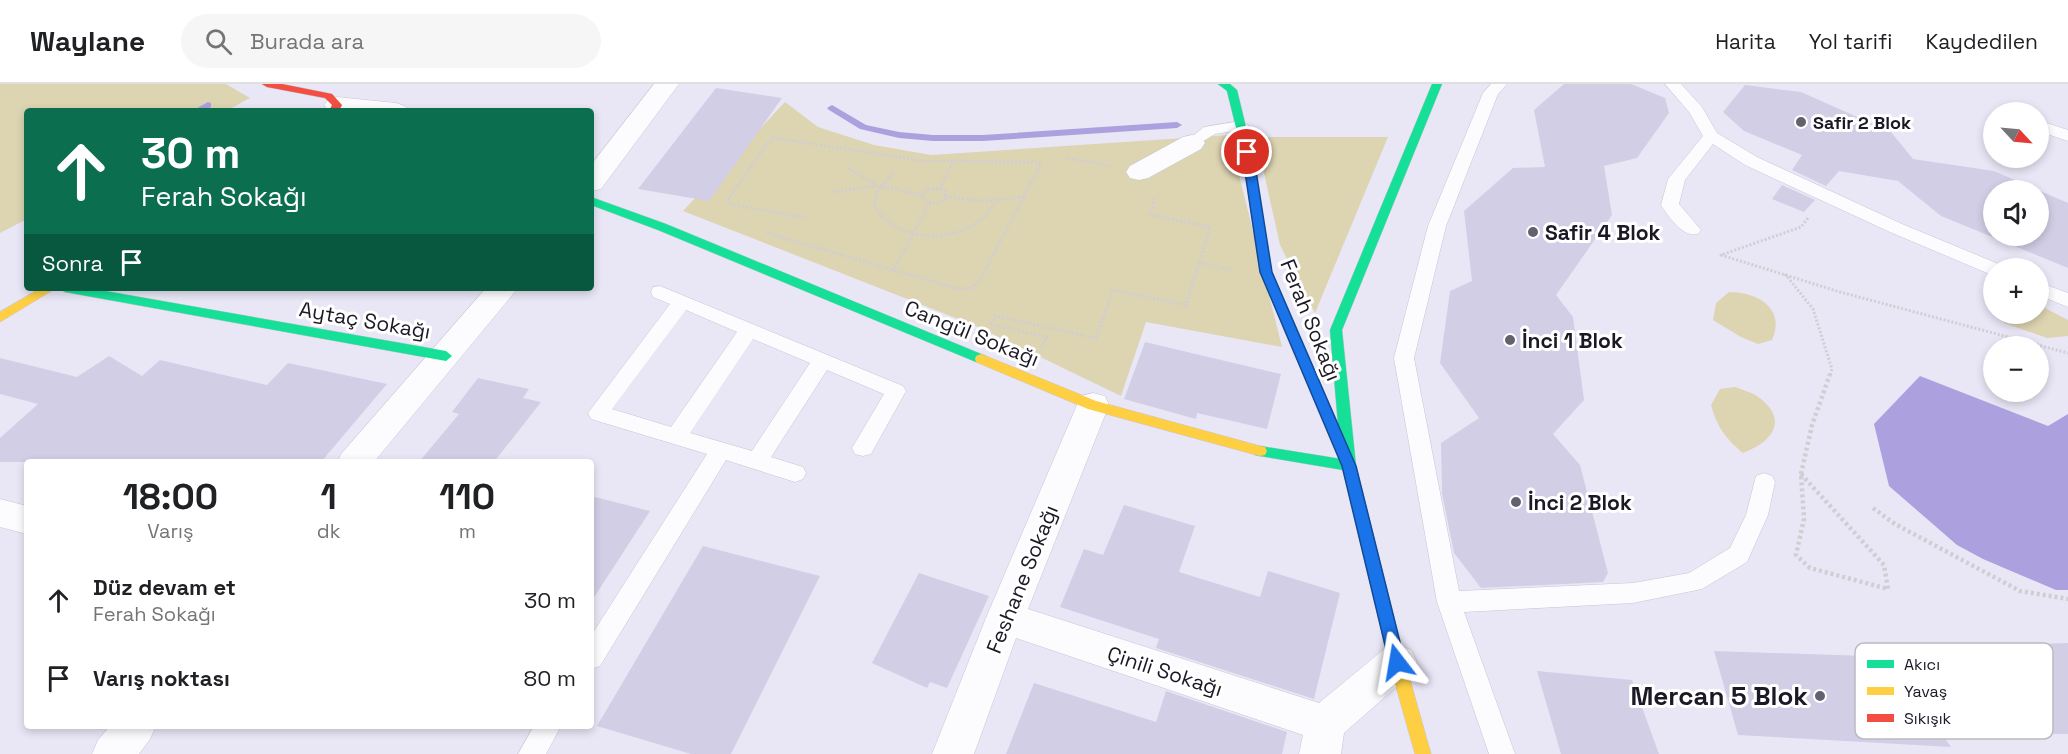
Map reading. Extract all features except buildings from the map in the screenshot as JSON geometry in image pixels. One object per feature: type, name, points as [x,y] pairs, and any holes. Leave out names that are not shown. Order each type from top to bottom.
[{"type":"street","points":[[267,84],[328,96],[336,108]]},
{"type":"street","points":[[594,179],[667,84]]},
{"type":"street","name":"Ferah Sokağı","points":[[1223,84],[1233,90],[1247,152],[1266,272],[1349,466]]},
{"type":"street","points":[[1423,754],[1397,662],[1349,466],[1336,330],[1437,84]]},
{"type":"street","points":[[1139,172],[1192,143]]},
{"type":"street","name":"Cangül Sokağı","points":[[594,202],[662,227],[1093,405],[1273,455],[1349,466]]},
{"type":"street","points":[[0,318],[45,291]]},
{"type":"street","name":"Aytaç Sokağı","points":[[82,291],[446,356]]},
{"type":"street","points":[[357,459],[500,291]]},
{"type":"street","name":"Feshane Sokağı","points":[[953,754],[1005,618],[1093,405]]},
{"type":"street","points":[[0,513],[24,519]]},
{"type":"street","name":"Çinili Sokağı","points":[[1005,618],[1323,739]]},
{"type":"street","points":[[1323,739],[1397,662]]},
{"type":"street","points":[[113,754],[134,729]]},
{"type":"lane","points":[[1499,84],[1491,93],[1437,226],[1404,358],[1449,602],[1502,754]]},
{"type":"lane","points":[[1673,84],[1696,110],[1711,136],[1751,161],[1983,264]]},
{"type":"lane","points":[[1192,143],[1210,130],[1241,126]]},
{"type":"lane","points":[[2049,129],[2068,136]]},
{"type":"lane","points":[[1692,230],[1670,205],[1677,180],[1711,136]]},
{"type":"lane","points":[[660,292],[896,391],[863,448]]},
{"type":"lane","points":[[2049,292],[2068,300]]},
{"type":"lane","points":[[682,301],[597,413],[795,473]]},
{"type":"lane","points":[[676,437],[749,329]]},
{"type":"lane","points":[[757,461],[823,360]]},
{"type":"lane","points":[[594,653],[720,450]]},
{"type":"lane","points":[[1449,602],[1633,594],[1694,582],[1739,555],[1757,515],[1764,482]]},
{"type":"lane","points":[[531,754],[546,729]]},
{"type":"path","points":[[762,232],[959,289],[972,288],[980,280],[1041,164],[1037,162],[924,161],[774,138],[767,144],[727,201],[730,204],[806,218]]},
{"type":"path","points":[[992,324],[995,316],[1096,338],[1113,290],[1186,305],[1210,227],[1150,215],[1163,177],[1068,158]]},
{"type":"path","points":[[940,189],[953,162]]},
{"type":"path","points":[[848,168],[878,186]]},
{"type":"path","points":[[894,173],[878,186],[874,201],[876,212],[886,222],[912,235],[941,237],[963,232],[981,221],[996,202]]},
{"type":"path","points":[[833,192],[878,186],[922,195]]},
{"type":"path","points":[[922,195],[928,189],[940,189],[945,192],[946,197]]},
{"type":"path","points":[[922,195],[923,200],[930,203],[942,202],[946,197]]},
{"type":"path","points":[[1824,195],[1801,227],[1721,255],[1840,292],[2068,353]]},
{"type":"path","points":[[946,197],[971,203],[996,202],[1024,197]]},
{"type":"path","points":[[893,271],[930,203]]},
{"type":"path","points":[[1785,274],[1814,309],[1832,369],[1812,425],[1801,474],[1804,519],[1796,555],[1810,568],[1888,588],[1884,565],[1801,474]]},
{"type":"path","points":[[1073,333],[1075,328]]},
{"type":"path","points":[[1874,508],[1896,524],[2020,591],[2068,599]]},
{"type":"shaded area","points":[[0,84],[226,84],[250,98],[232,108],[24,108],[24,221],[0,233]]},
{"type":"shaded area","points":[[785,102],[818,127],[874,145],[931,155],[1229,135],[1282,347],[1146,322],[1121,396],[976,326],[683,211]]},
{"type":"shaded area","points":[[1256,137],[1388,137],[1315,313],[1280,245]]},
{"type":"shaded area","points":[[1729,292],[1750,295],[1766,304],[1775,319],[1772,340],[1758,344],[1741,337],[1713,320],[1716,303]]},
{"type":"shaded area","points":[[2049,310],[2068,320],[2068,336],[2049,338],[2007,324],[2049,324]]},
{"type":"shaded area","points":[[1920,376],[2048,426],[2068,414],[2068,590],[2056,590],[1983,559],[1957,545],[1889,486],[1874,424]]},
{"type":"shaded area","points":[[1735,387],[1755,395],[1767,405],[1775,421],[1774,429],[1762,443],[1743,453],[1723,432],[1711,405],[1720,389]]},
{"type":"waterway","points":[[202,108],[208,105]]},
{"type":"waterway","points":[[832,108],[863,127],[899,135],[933,138],[983,138],[1177,125]]},
{"type":"traffic: fast","points":[[1223,84],[1232,90],[1247,152],[1266,272],[1337,437]]},
{"type":"traffic: fast","points":[[1355,490],[1349,466],[1336,330],[1437,84]]},
{"type":"traffic: fast","points":[[594,202],[662,227],[981,359]]},
{"type":"traffic: fast","points":[[82,291],[446,356]]},
{"type":"traffic: fast","points":[[1260,451],[1349,466]]},
{"type":"traffic: slow","points":[[0,318],[45,291]]},
{"type":"traffic: slow","points":[[981,359],[1093,405],[1260,451]]},
{"type":"traffic: slow","points":[[1355,490],[1397,662],[1423,754]]},
{"type":"traffic: jam","points":[[267,84],[328,96],[337,105],[336,108]]},
{"type":"place","name":"Safir 2 Blok","points":[[1801,122]]},
{"type":"place","name":"Safir 4 Blok","points":[[1533,232]]},
{"type":"place","name":"İnci 1 Blok","points":[[1510,340]]},
{"type":"place","name":"İnci 2 Blok","points":[[1516,502]]},
{"type":"place","name":"Mercan 5 Blok","points":[[1820,696]]},
{"type":"route","points":[[1247,152],[1266,272],[1349,466],[1397,662]]}]
